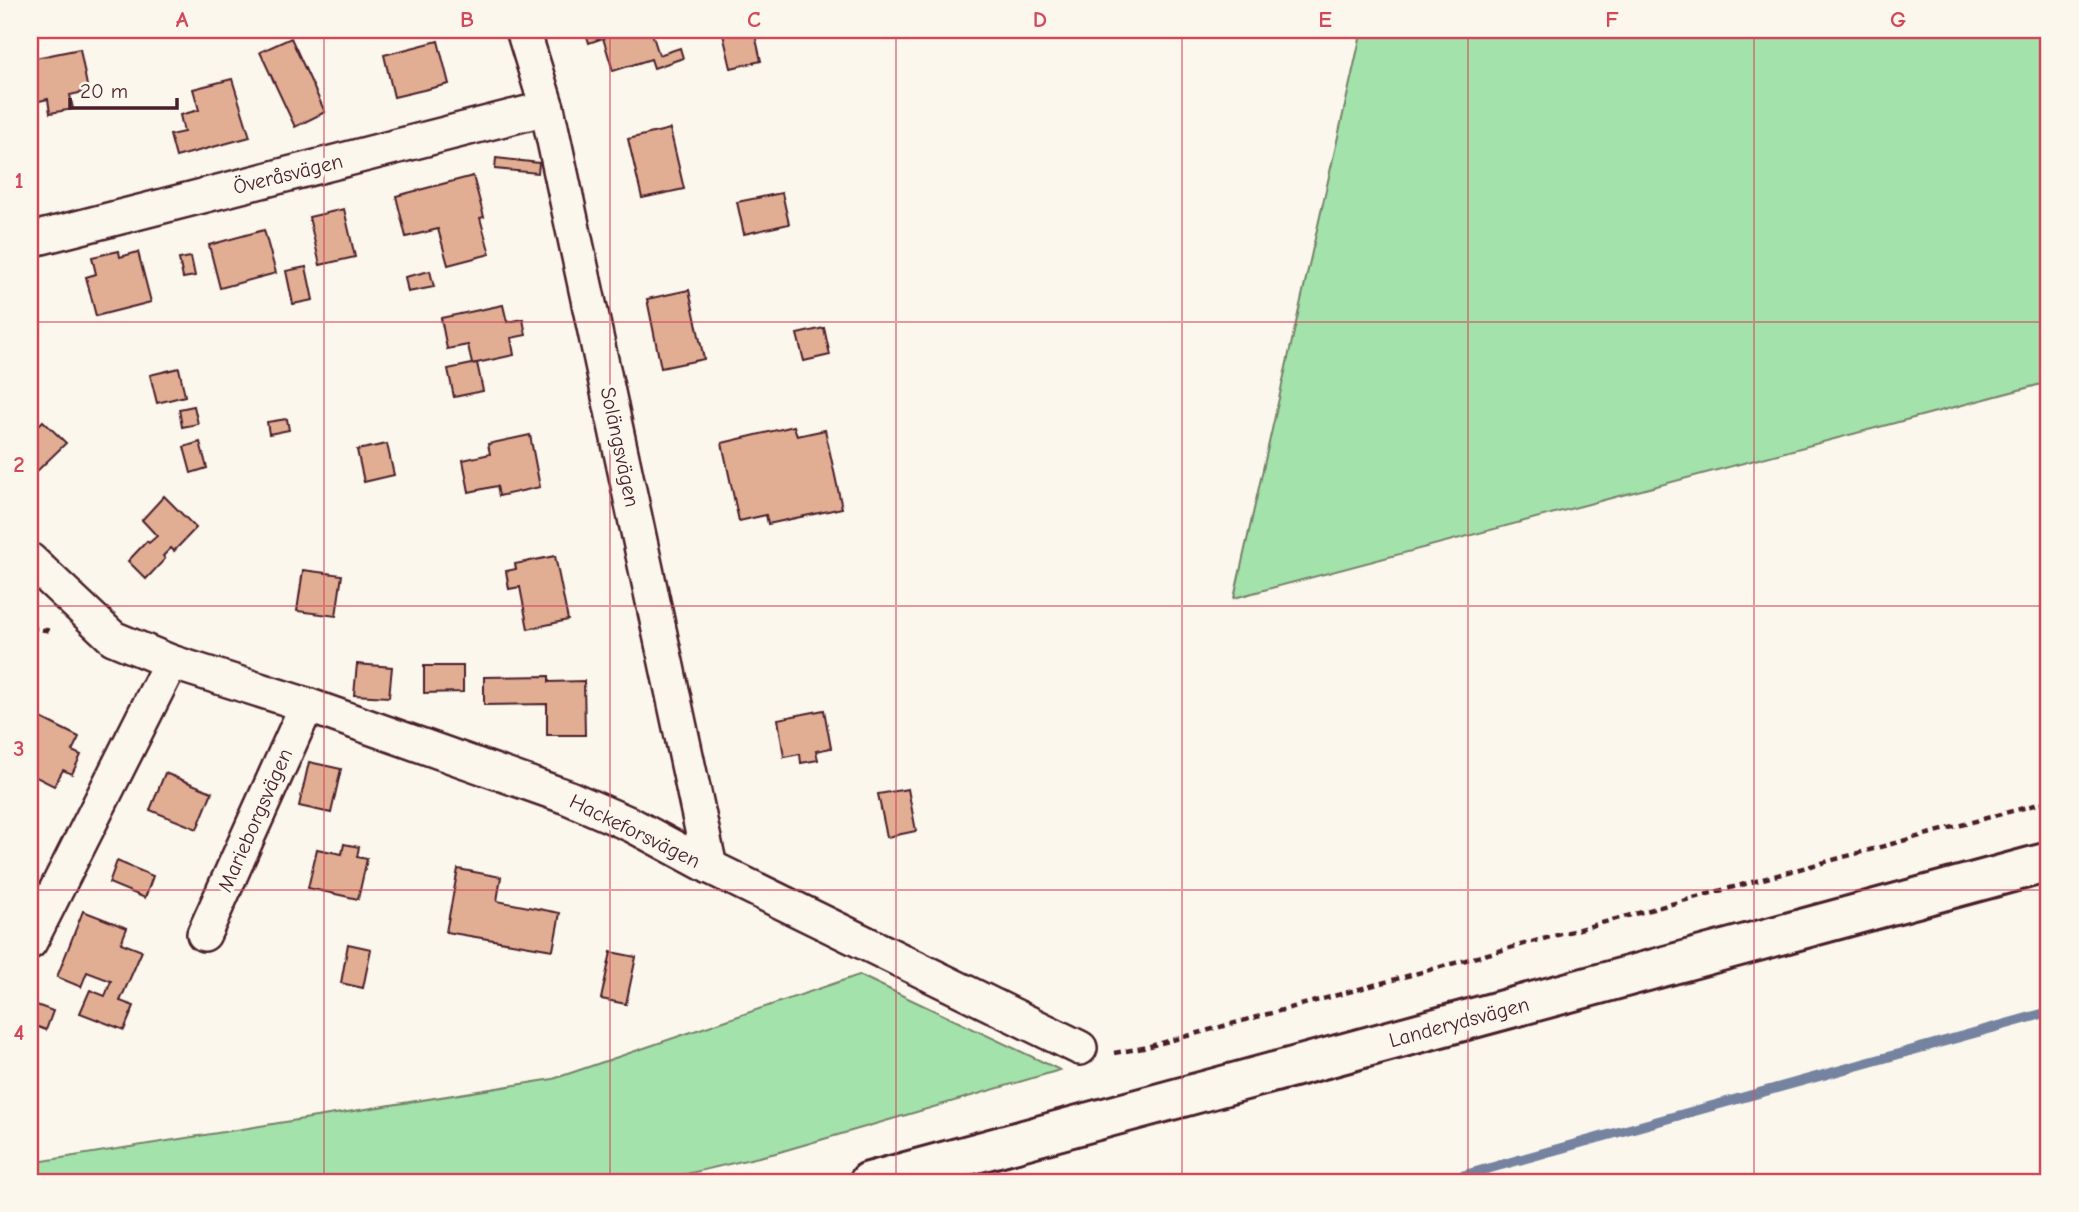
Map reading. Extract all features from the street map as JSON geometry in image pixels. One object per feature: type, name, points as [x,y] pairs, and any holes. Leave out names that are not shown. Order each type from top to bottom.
[{"type":"street","name":"Solängsvägen","points":[[523,30],[547,108],[710,867]]},
{"type":"street","name":"Överåsvägen","points":[[30,240],[547,108]]},
{"type":"street","name":"Hackeforsvägen","points":[[30,560],[113,638],[170,662],[307,705],[567,797],[632,825],[710,867],[1080,1048]]},
{"type":"street","points":[[30,942],[170,662]]},
{"type":"street","name":"Marieborgsvägen","points":[[204,934],[307,705]]},
{"type":"street","name":"Landerydsvägen","points":[[869,1182],[2049,862]]},
{"type":"path","points":[[1080,1048],[1121,1053],[1143,1048],[2049,801]]},
{"type":"green space","points":[[1362,30],[2049,30],[2049,382],[1234,598]]},
{"type":"green space","points":[[859,975],[1060,1070],[776,1153],[652,1182],[30,1182],[30,1163],[553,1079]]},
{"type":"building","points":[[585,30],[651,30],[659,55],[680,48],[683,58],[654,68],[651,59],[613,71],[603,38],[589,43]]},
{"type":"building","points":[[722,30],[754,30],[761,61],[731,68]]},
{"type":"building","points":[[291,38],[325,112],[295,127],[260,52]]},
{"type":"building","points":[[438,41],[449,84],[394,97],[384,55]]},
{"type":"building","points":[[80,49],[88,91],[70,95],[73,109],[50,113],[48,99],[30,103],[30,59]]},
{"type":"building","points":[[232,79],[250,137],[176,157],[170,135],[184,132],[180,115],[199,110],[193,89]]},
{"type":"building","points":[[670,129],[684,189],[642,198],[628,139]]},
{"type":"building","points":[[496,158],[539,163],[538,173],[495,169]]},
{"type":"building","points":[[473,176],[484,217],[480,218],[490,254],[448,265],[438,229],[406,237],[396,196]]},
{"type":"building","points":[[782,193],[789,224],[744,234],[737,202]]},
{"type":"building","points":[[344,209],[355,257],[320,265],[309,217]]},
{"type":"building","points":[[264,230],[276,273],[220,288],[209,245]]},
{"type":"building","points":[[119,251],[120,257],[138,252],[151,302],[96,316],[86,277],[96,274],[92,257]]},
{"type":"building","points":[[191,257],[195,276],[183,278],[179,259]]},
{"type":"building","points":[[306,267],[313,300],[293,304],[286,271]]},
{"type":"building","points":[[430,271],[434,287],[408,292],[405,277]]},
{"type":"building","points":[[689,290],[704,359],[661,368],[647,299]]},
{"type":"building","points":[[503,305],[507,322],[523,319],[526,335],[511,338],[514,355],[472,364],[468,345],[447,349],[441,318]]},
{"type":"building","points":[[824,328],[830,355],[804,361],[797,334]]},
{"type":"building","points":[[477,363],[483,391],[454,397],[448,369]]},
{"type":"building","points":[[179,368],[185,396],[157,403],[150,375]]},
{"type":"building","points":[[194,406],[198,424],[182,427],[179,409]]},
{"type":"building","points":[[287,419],[289,430],[269,434],[267,422]]},
{"type":"building","points":[[43,421],[66,443],[30,478],[30,434]]},
{"type":"building","points":[[794,426],[797,436],[825,430],[842,508],[768,524],[766,515],[739,521],[722,443]]},
{"type":"building","points":[[530,435],[540,487],[499,496],[497,486],[469,492],[463,460],[490,454],[488,444]]},
{"type":"building","points":[[200,442],[207,468],[191,473],[184,447]]},
{"type":"building","points":[[387,444],[394,475],[364,482],[357,450]]},
{"type":"building","points":[[164,496],[196,528],[174,551],[171,548],[163,556],[165,559],[146,579],[128,561],[147,541],[149,543],[157,536],[142,520]]},
{"type":"building","points":[[555,556],[568,620],[528,629],[520,587],[509,589],[506,571],[516,569],[515,564]]},
{"type":"building","points":[[303,570],[342,575],[336,616],[297,611]]},
{"type":"building","points":[[357,664],[392,667],[389,697],[354,695]]},
{"type":"building","points":[[424,666],[463,666],[463,692],[424,693]]},
{"type":"building","points":[[549,676],[549,682],[584,681],[585,735],[547,735],[547,704],[484,705],[484,677]]},
{"type":"building","points":[[824,710],[831,748],[816,751],[818,760],[801,763],[800,754],[784,757],[778,719]]},
{"type":"building","points":[[41,718],[79,737],[72,751],[81,755],[72,774],[63,770],[54,786],[30,774],[30,736],[32,737]]},
{"type":"building","points":[[309,762],[341,769],[331,813],[299,806]]},
{"type":"building","points":[[165,773],[212,792],[197,829],[150,810]]},
{"type":"building","points":[[908,789],[916,831],[887,837],[878,794]]},
{"type":"building","points":[[344,844],[359,847],[357,857],[367,859],[358,899],[308,888],[317,849],[342,854]]},
{"type":"building","points":[[117,861],[153,876],[145,898],[109,883]]},
{"type":"building","points":[[458,869],[501,877],[497,901],[560,913],[553,950],[446,932]]},
{"type":"building","points":[[83,911],[127,928],[121,943],[142,951],[120,1001],[134,1006],[124,1030],[80,1013],[90,990],[105,996],[111,981],[87,972],[81,987],[57,977]]},
{"type":"building","points":[[348,944],[371,949],[363,988],[341,983]]},
{"type":"building","points":[[611,952],[636,957],[626,1004],[601,999]]},
{"type":"building","points":[[34,1004],[53,1011],[46,1030],[30,1024]]},
{"type":"waterway","points":[[1440,1182],[2049,1012]]}]
